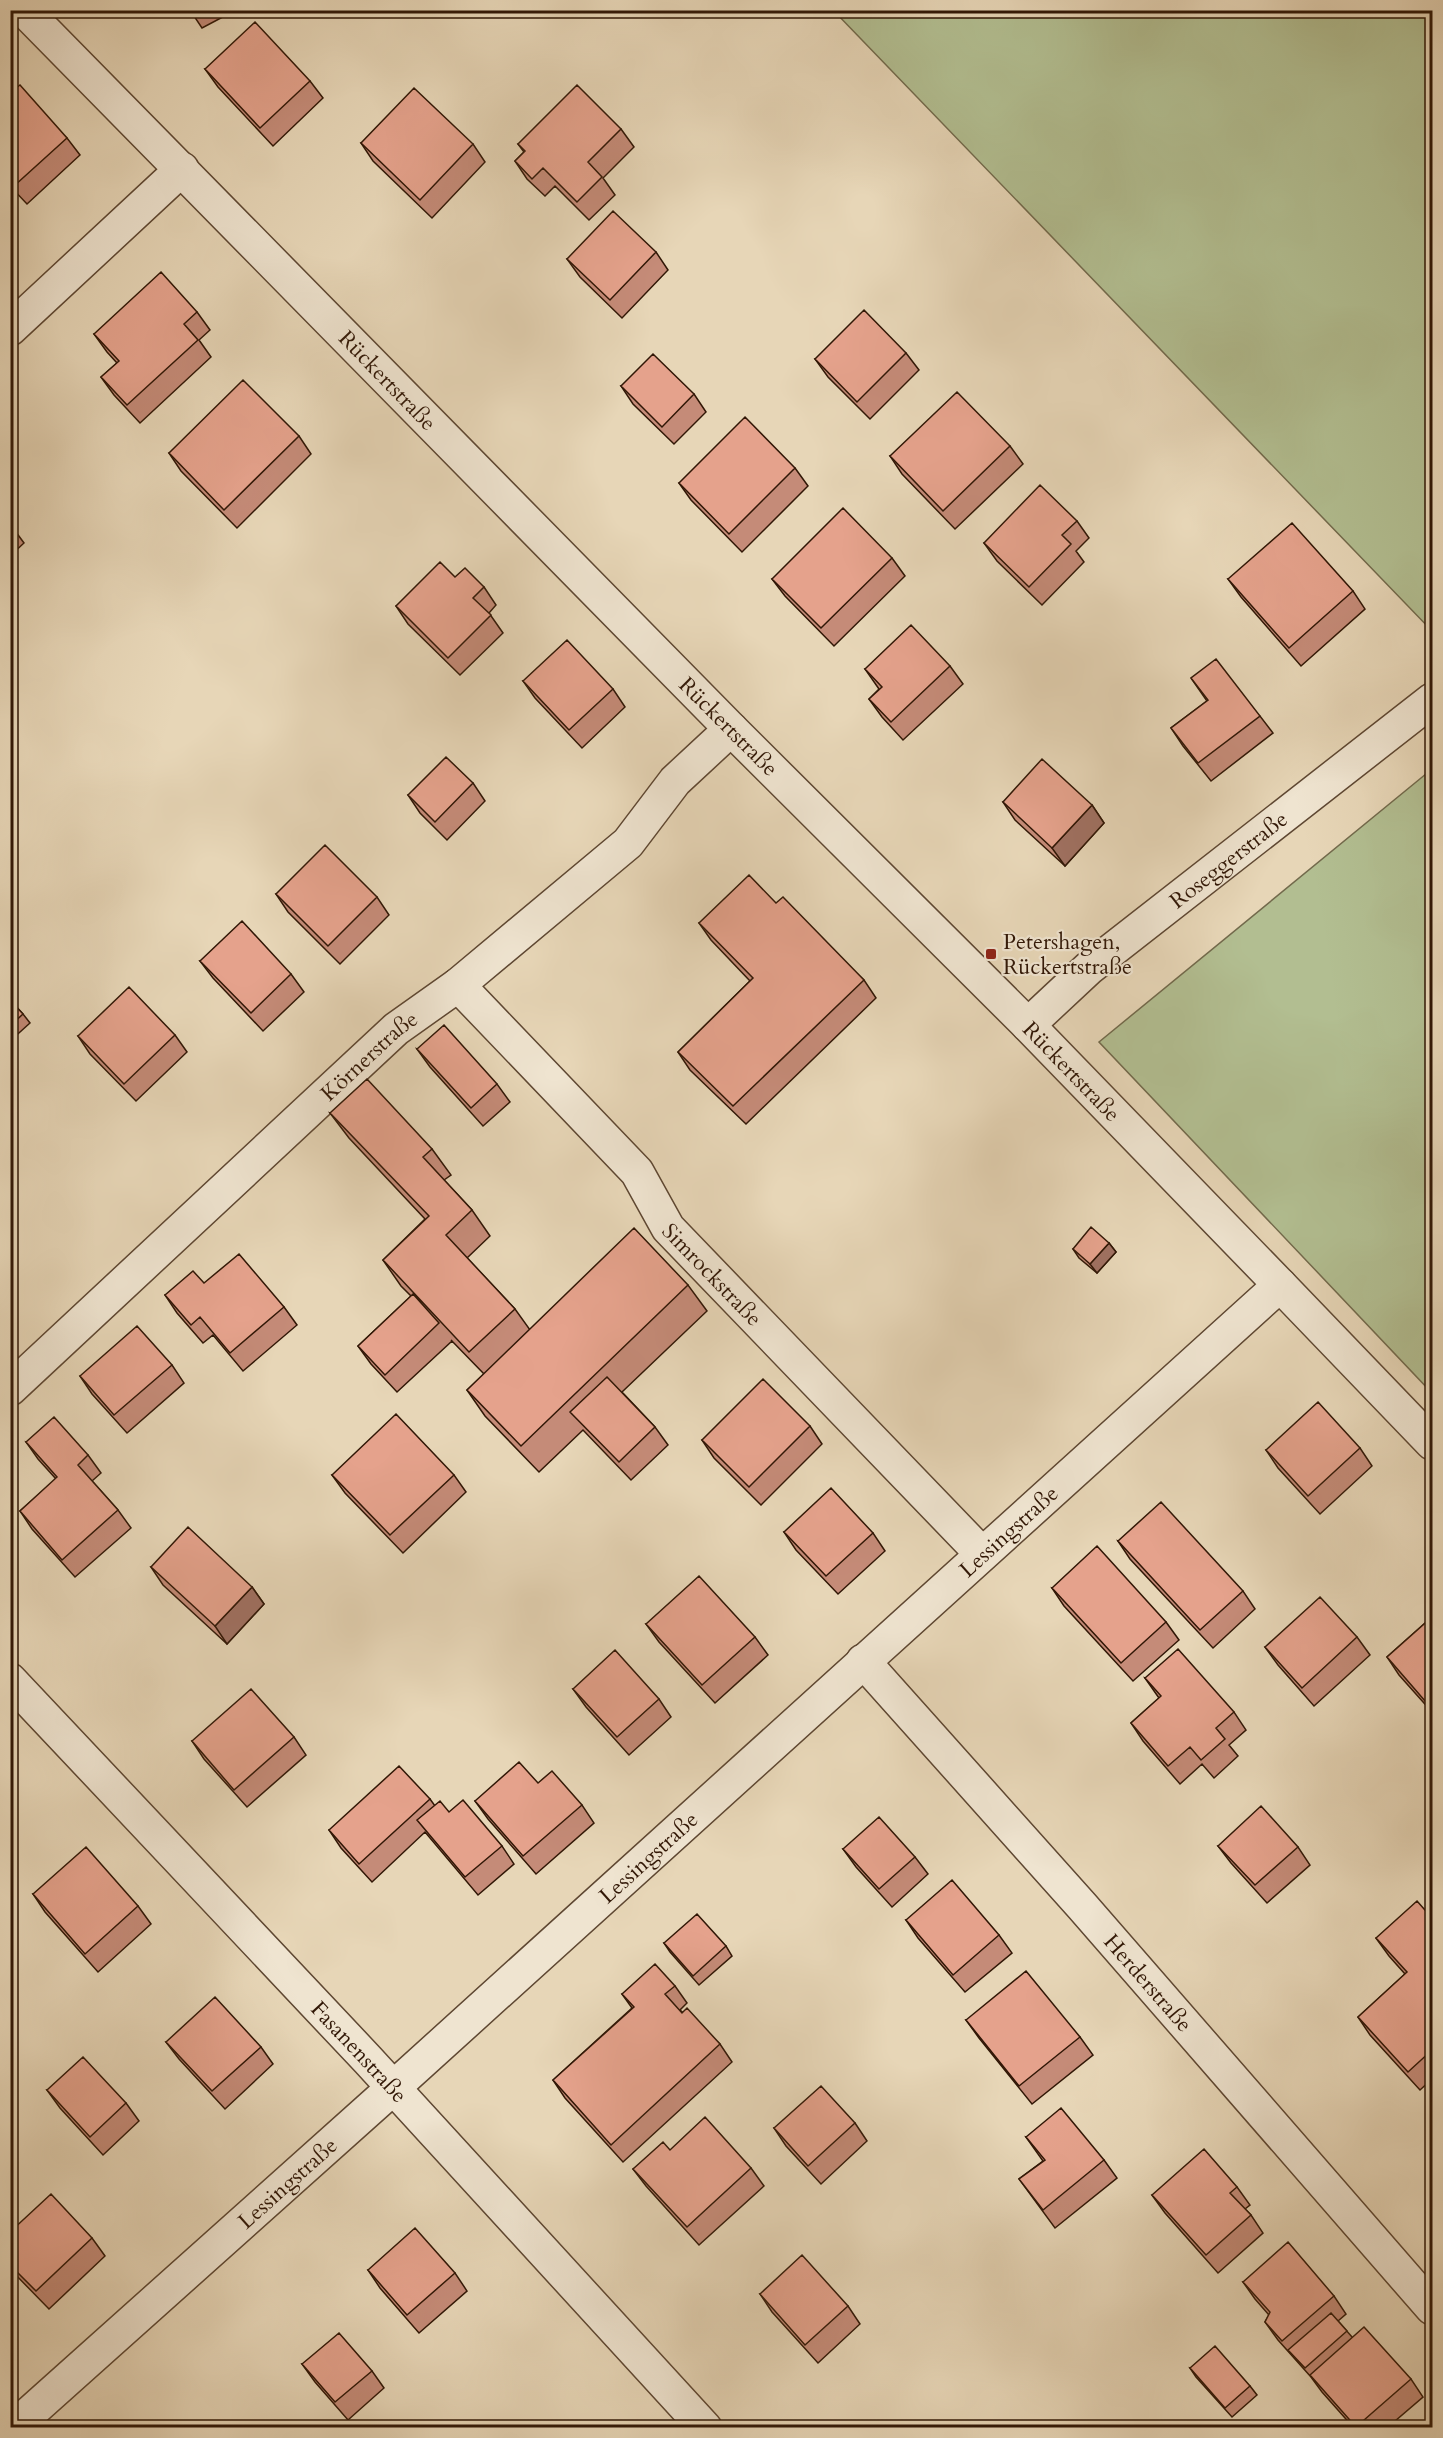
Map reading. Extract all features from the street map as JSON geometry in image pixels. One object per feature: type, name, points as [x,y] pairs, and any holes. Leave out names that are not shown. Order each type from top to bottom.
[{"type":"street","name":"Rückertstraße","points":[[24,10],[731,729],[1028,1025],[1432,1443]]},
{"type":"street","points":[[10,329],[182,170]]},
{"type":"street","name":"Roseggerstraße","points":[[1028,1025],[1089,968],[1432,700]]},
{"type":"street","name":"Körnerstraße","points":[[10,1389],[396,1029],[458,985],[628,843],[675,782],[731,729]]},
{"type":"street","name":"Simrockstraße","points":[[458,985],[637,1172],[668,1228],[982,1554]]},
{"type":"street","name":"Lessingstraße","points":[[13,2427],[393,2088],[1280,1285]]},
{"type":"street","name":"Herderstraße","points":[[863,1661],[1090,1915],[1432,2308]]},
{"type":"street","name":"Fasanenstraße","points":[[10,1680],[393,2088],[705,2427]]},
{"type":"green space","points":[[834,11],[1432,11],[1432,631]]},
{"type":"green space","points":[[1432,769],[1432,1393],[1099,1042]]},
{"type":"building","points":[[255,22],[310,81],[260,128],[205,69]]},
{"type":"building","points":[[20,85],[67,138],[14,186],[10,182],[10,93]]},
{"type":"building","points":[[577,85],[621,129],[588,162],[602,177],[577,202],[543,168],[532,179],[515,161],[525,151],[518,144]]},
{"type":"building","points":[[414,88],[473,144],[420,200],[361,143]]},
{"type":"building","points":[[613,211],[656,252],[610,300],[567,259]]},
{"type":"building","points":[[161,272],[197,312],[184,324],[198,340],[127,405],[101,377],[119,361],[94,334]]},
{"type":"building","points":[[864,310],[906,353],[857,402],[815,359]]},
{"type":"building","points":[[653,354],[694,394],[662,427],[621,386]]},
{"type":"building","points":[[243,380],[299,436],[224,510],[169,453]]},
{"type":"building","points":[[957,392],[1010,446],[943,511],[890,456]]},
{"type":"building","points":[[745,417],[795,468],[729,534],[679,483]]},
{"type":"building","points":[[1040,485],[1077,521],[1062,535],[1071,544],[1029,587],[984,543]]},
{"type":"building","points":[[843,508],[892,558],[821,628],[772,579]]},
{"type":"building","points":[[1292,523],[1353,591],[1289,648],[1228,579]]},
{"type":"building","points":[[440,562],[455,577],[465,568],[484,587],[473,598],[491,615],[448,658],[396,606]]},
{"type":"building","points":[[911,625],[950,666],[891,722],[869,699],[882,687],[865,669]]},
{"type":"building","points":[[567,640],[613,689],[569,730],[523,681]]},
{"type":"building","points":[[1216,659],[1260,716],[1198,763],[1171,728],[1208,700],[1191,678]]},
{"type":"building","points":[[446,757],[473,783],[435,822],[408,795]]},
{"type":"building","points":[[1042,759],[1092,805],[1052,848],[1003,802]]},
{"type":"building","points":[[325,845],[377,897],[328,946],[276,894]]},
{"type":"building","points":[[749,875],[776,903],[783,897],[864,980],[733,1106],[678,1052],[753,978],[699,923]]},
{"type":"building","points":[[242,921],[291,974],[251,1013],[200,961]]},
{"type":"building","points":[[129,987],[175,1035],[124,1084],[78,1036]]},
{"type":"building","points":[[10,1000],[23,1014],[10,1026]]},
{"type":"building","points":[[444,1025],[497,1084],[471,1108],[417,1049]]},
{"type":"building","points":[[367,1079],[432,1149],[423,1157],[472,1210],[446,1235],[515,1309],[469,1352],[383,1260],[429,1216],[330,1113]]},
{"type":"building","points":[[1091,1227],[1109,1243],[1090,1264],[1073,1249]]},
{"type":"building","points":[[634,1228],[688,1285],[521,1446],[467,1390]]},
{"type":"building","points":[[239,1254],[284,1307],[230,1353],[200,1317],[191,1325],[165,1295],[193,1271],[204,1283]]},
{"type":"building","points":[[413,1294],[439,1323],[385,1375],[358,1346]]},
{"type":"building","points":[[137,1326],[172,1365],[114,1415],[80,1376]]},
{"type":"building","points":[[607,1377],[655,1427],[619,1462],[570,1412]]},
{"type":"building","points":[[763,1379],[810,1426],[749,1487],[702,1440]]},
{"type":"building","points":[[1318,1402],[1360,1448],[1308,1496],[1266,1450]]},
{"type":"building","points":[[396,1414],[454,1475],[390,1535],[332,1475]]},
{"type":"building","points":[[54,1417],[88,1455],[78,1465],[118,1510],[62,1560],[20,1511],[57,1477],[26,1442]]},
{"type":"building","points":[[831,1488],[873,1533],[826,1576],[784,1532]]},
{"type":"building","points":[[1161,1502],[1243,1591],[1200,1630],[1118,1541]]},
{"type":"building","points":[[188,1527],[252,1587],[215,1626],[151,1567]]},
{"type":"building","points":[[1097,1546],[1166,1622],[1121,1663],[1052,1588]]},
{"type":"building","points":[[699,1576],[755,1637],[702,1685],[646,1624]]},
{"type":"building","points":[[1320,1597],[1357,1637],[1302,1688],[1265,1647]]},
{"type":"building","points":[[1432,1617],[1432,1709],[1387,1657]]},
{"type":"building","points":[[1178,1649],[1234,1712],[1216,1728],[1225,1739],[1201,1760],[1190,1747],[1168,1766],[1131,1723],[1161,1696],[1145,1678]]},
{"type":"building","points":[[615,1650],[659,1699],[617,1737],[573,1689]]},
{"type":"building","points":[[251,1689],[294,1737],[234,1790],[192,1741]]},
{"type":"building","points":[[519,1762],[538,1783],[552,1771],[582,1805],[523,1856],[475,1801]]},
{"type":"building","points":[[399,1766],[430,1799],[359,1864],[329,1830]]},
{"type":"building","points":[[463,1800],[502,1846],[465,1877],[417,1820],[440,1801],[449,1812]]},
{"type":"building","points":[[1261,1806],[1298,1847],[1255,1885],[1218,1846]]},
{"type":"building","points":[[879,1817],[915,1857],[879,1889],[843,1849]]},
{"type":"building","points":[[86,1847],[138,1906],[85,1954],[33,1894]]},
{"type":"building","points":[[952,1880],[999,1935],[953,1975],[906,1920]]},
{"type":"building","points":[[1417,1901],[1432,1918],[1432,2050],[1408,2072],[1358,2017],[1407,1972],[1376,1938]]},
{"type":"building","points":[[697,1914],[726,1946],[693,1976],[664,1943]]},
{"type":"building","points":[[655,1964],[675,1986],[665,1994],[682,2013],[687,2008],[720,2044],[611,2145],[553,2080],[634,2007],[622,1994]]},
{"type":"building","points":[[1026,1971],[1080,2037],[1019,2086],[966,2020]]},
{"type":"building","points":[[215,1997],[261,2047],[212,2091],[166,2042]]},
{"type":"building","points":[[83,2057],[126,2103],[90,2137],[47,2090]]},
{"type":"building","points":[[821,2086],[855,2123],[808,2166],[774,2128]]},
{"type":"building","points":[[1061,2108],[1104,2160],[1043,2210],[1019,2179],[1045,2160],[1026,2137]]},
{"type":"building","points":[[705,2117],[751,2168],[687,2227],[633,2169],[663,2142],[670,2150]]},
{"type":"building","points":[[1204,2149],[1237,2187],[1230,2193],[1251,2215],[1206,2255],[1152,2195]]},
{"type":"building","points":[[51,2194],[92,2238],[36,2291],[10,2265],[10,2232]]},
{"type":"building","points":[[415,2228],[455,2273],[407,2315],[368,2270]]},
{"type":"building","points":[[1288,2242],[1334,2296],[1282,2341],[1265,2322],[1270,2312],[1243,2282]]},
{"type":"building","points":[[802,2255],[848,2306],[805,2345],[760,2294]]},
{"type":"building","points":[[1331,2313],[1347,2331],[1305,2368],[1288,2350]]},
{"type":"building","points":[[1364,2327],[1411,2379],[1356,2427],[1310,2375]]},
{"type":"building","points":[[339,2333],[372,2371],[335,2402],[302,2364]]},
{"type":"building","points":[[1215,2346],[1250,2386],[1225,2408],[1190,2368]]},
{"type":"place","name":"Petershagen, Rückertstraße","points":[[991,954]]}]
